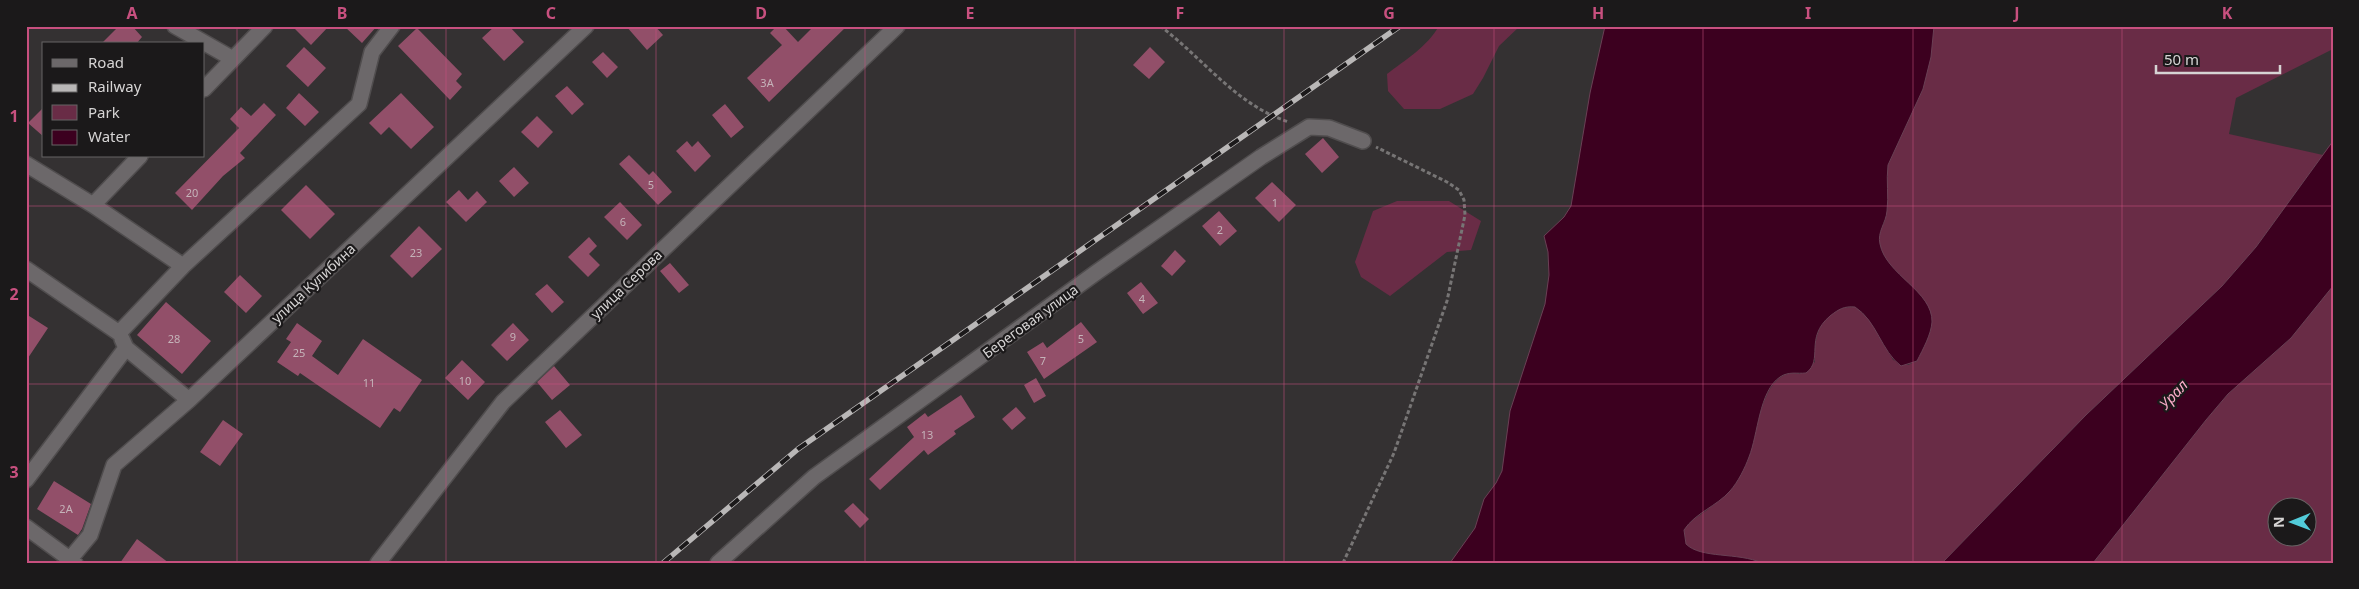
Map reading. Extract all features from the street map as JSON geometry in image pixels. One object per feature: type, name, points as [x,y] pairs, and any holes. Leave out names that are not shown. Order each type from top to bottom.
[{"type":"street","points":[[175,26],[203,42]]},
{"type":"street","points":[[205,88],[265,26]]},
{"type":"street","points":[[119,333],[183,266],[359,104],[372,52],[392,26]]},
{"type":"street","name":"улица Кулибина","points":[[73,561],[90,535],[114,465],[189,400],[586,26]]},
{"type":"street","name":"улица Серова","points":[[378,563],[503,402],[897,26]]},
{"type":"street","points":[[205,43],[233,59]]},
{"type":"street","points":[[1309,128],[1328,128],[1363,141]]},
{"type":"street","name":"Береговая улица","points":[[718,563],[822,471],[1105,266],[1261,157],[1309,128]]},
{"type":"street","points":[[93,205],[138,158]]},
{"type":"street","points":[[26,164],[93,205],[183,266]]},
{"type":"street","points":[[26,269],[119,333],[126,348],[189,400]]},
{"type":"street","points":[[26,480],[126,348]]},
{"type":"street","points":[[31,534],[73,561]]},
{"type":"path","points":[[1160,26],[1238,95],[1273,117],[1309,128]]},
{"type":"path","points":[[1343,563],[1394,453],[1447,301],[1465,215],[1464,200],[1459,190],[1447,182],[1363,141]]},
{"type":"green space","points":[[1439,26],[1520,26],[1499,46],[1473,94],[1440,109],[1404,109],[1388,91],[1387,74],[1422,47]]},
{"type":"green space","points":[[1934,26],[2333,26],[2333,49],[2236,98],[2229,134],[2323,155],[2256,247],[2222,286],[2086,415],[1942,563],[1762,563],[1693,549],[1686,544],[1684,530],[1692,521],[1720,499],[1737,480],[1749,457],[1759,418],[1770,390],[1777,380],[1787,374],[1800,374],[1815,362],[1818,333],[1827,317],[1844,308],[1855,307],[1872,324],[1893,360],[1908,365],[1917,361],[1930,332],[1896,272],[1886,261],[1879,243],[1880,231],[1885,221],[1888,165],[1923,89]]},
{"type":"green space","points":[[1397,201],[1449,201],[1481,221],[1471,250],[1447,252],[1390,296],[1361,277],[1355,262],[1373,211]]},
{"type":"green space","points":[[2333,286],[2333,563],[2093,563],[2206,420],[2228,394],[2291,338]]},
{"type":"water","points":[[1605,26],[1934,26],[1931,57],[1923,89],[1888,165],[1887,211],[1879,240],[1884,255],[1891,265],[1925,301],[1930,311],[1932,322],[1930,332],[1917,361],[1901,366],[1888,352],[1869,320],[1862,313],[1855,307],[1842,308],[1822,324],[1816,340],[1814,362],[1811,368],[1806,373],[1783,375],[1773,384],[1763,403],[1752,448],[1738,479],[1725,496],[1694,519],[1684,530],[1686,544],[1693,549],[1710,554],[1742,558],[1762,563],[1450,563],[1475,528],[1484,499],[1502,471],[1510,411],[1545,304],[1549,275],[1548,252],[1544,236],[1564,217],[1571,206],[1590,93]]},
{"type":"water","name":"Урал","points":[[2333,141],[2333,286],[2291,338],[2228,394],[2093,563],[1942,563],[2086,415],[2222,286],[2256,247]]},
{"type":"building","points":[[119,26],[132,26],[142,37],[138,42],[103,42]]},
{"type":"building","points":[[292,26],[329,26],[311,45]]},
{"type":"building","points":[[344,26],[377,26],[362,43]]},
{"type":"building","points":[[495,26],[509,26],[524,42],[504,61],[482,38]]},
{"type":"building","points":[[626,26],[655,26],[663,35],[647,50]]},
{"type":"building","points":[[777,26],[783,26],[798,42],[814,26],[847,26],[769,102],[747,78],[782,45],[770,33]]},
{"type":"building","points":[[417,28],[462,74],[456,81],[462,87],[450,100],[398,46]]},
{"type":"building","points":[[304,47],[326,68],[308,87],[286,66]]},
{"type":"building","points":[[1150,47],[1165,62],[1149,79],[1133,65]]},
{"type":"building","points":[[603,52],[618,67],[607,78],[592,62]]},
{"type":"building","points":[[567,86],[584,104],[572,115],[555,96]]},
{"type":"building","points":[[299,93],[319,112],[305,126],[286,108]]},
{"type":"building","points":[[401,93],[434,127],[411,149],[389,127],[381,135],[369,123]]},
{"type":"building","points":[[264,103],[276,115],[240,153],[245,158],[223,176],[192,210],[175,193],[239,128],[230,119],[241,107],[251,116]]},
{"type":"building","points":[[725,104],[744,127],[731,138],[712,115]]},
{"type":"building","points":[[42,109],[42,135],[28,123]]},
{"type":"building","points":[[537,116],[553,132],[538,148],[521,132]]},
{"type":"building","points":[[1323,138],[1339,157],[1322,173],[1305,154]]},
{"type":"building","points":[[687,141],[692,147],[698,141],[711,156],[695,172],[676,151]]},
{"type":"building","points":[[629,155],[649,175],[653,171],[672,192],[658,205],[619,164]]},
{"type":"building","points":[[514,167],[529,183],[514,197],[499,181]]},
{"type":"building","points":[[1272,182],[1296,205],[1279,222],[1255,198]]},
{"type":"building","points":[[306,185],[335,214],[310,239],[281,210]]},
{"type":"building","points":[[459,190],[468,200],[477,191],[487,202],[466,222],[446,202]]},
{"type":"building","points":[[620,202],[642,225],[627,240],[604,217]]},
{"type":"building","points":[[1219,211],[1237,231],[1220,246],[1202,226]]},
{"type":"building","points":[[419,226],[442,249],[412,278],[390,256]]},
{"type":"building","points":[[589,237],[597,246],[589,254],[600,265],[588,277],[568,257]]},
{"type":"building","points":[[1175,250],[1186,261],[1172,276],[1161,266]]},
{"type":"building","points":[[670,263],[689,285],[679,293],[660,271]]},
{"type":"building","points":[[240,275],[262,296],[246,313],[224,292]]},
{"type":"building","points":[[1141,282],[1158,303],[1143,314],[1127,293]]},
{"type":"building","points":[[547,284],[564,302],[552,313],[535,294]]},
{"type":"building","points":[[166,302],[211,341],[182,374],[137,335]]},
{"type":"building","points":[[26,314],[48,328],[26,361]]},
{"type":"building","points":[[1081,322],[1097,342],[1044,379],[1027,352],[1043,342],[1047,348]]},
{"type":"building","points":[[297,323],[322,341],[312,356],[338,375],[363,339],[422,380],[400,412],[394,408],[380,428],[300,373],[298,376],[277,362],[291,342],[286,339]]},
{"type":"building","points":[[513,323],[529,340],[507,361],[491,345]]},
{"type":"building","points":[[462,360],[485,382],[468,400],[445,378]]},
{"type":"building","points":[[554,366],[570,385],[552,400],[537,382]]},
{"type":"building","points":[[1036,378],[1046,396],[1034,403],[1024,385]]},
{"type":"building","points":[[961,395],[975,417],[954,431],[956,434],[928,455],[924,450],[880,490],[869,479],[914,437],[907,427],[925,413],[928,417]]},
{"type":"building","points":[[1016,407],[1026,418],[1012,430],[1002,419]]},
{"type":"building","points":[[560,410],[582,435],[566,448],[545,422]]},
{"type":"building","points":[[223,420],[243,434],[220,466],[200,452]]},
{"type":"building","points":[[54,481],[91,504],[78,535],[37,509]]},
{"type":"building","points":[[853,503],[869,519],[860,528],[844,511]]},
{"type":"building","points":[[137,539],[169,563],[120,563]]},
{"type":"railway","points":[[663,563],[798,449],[1400,26]]}]
